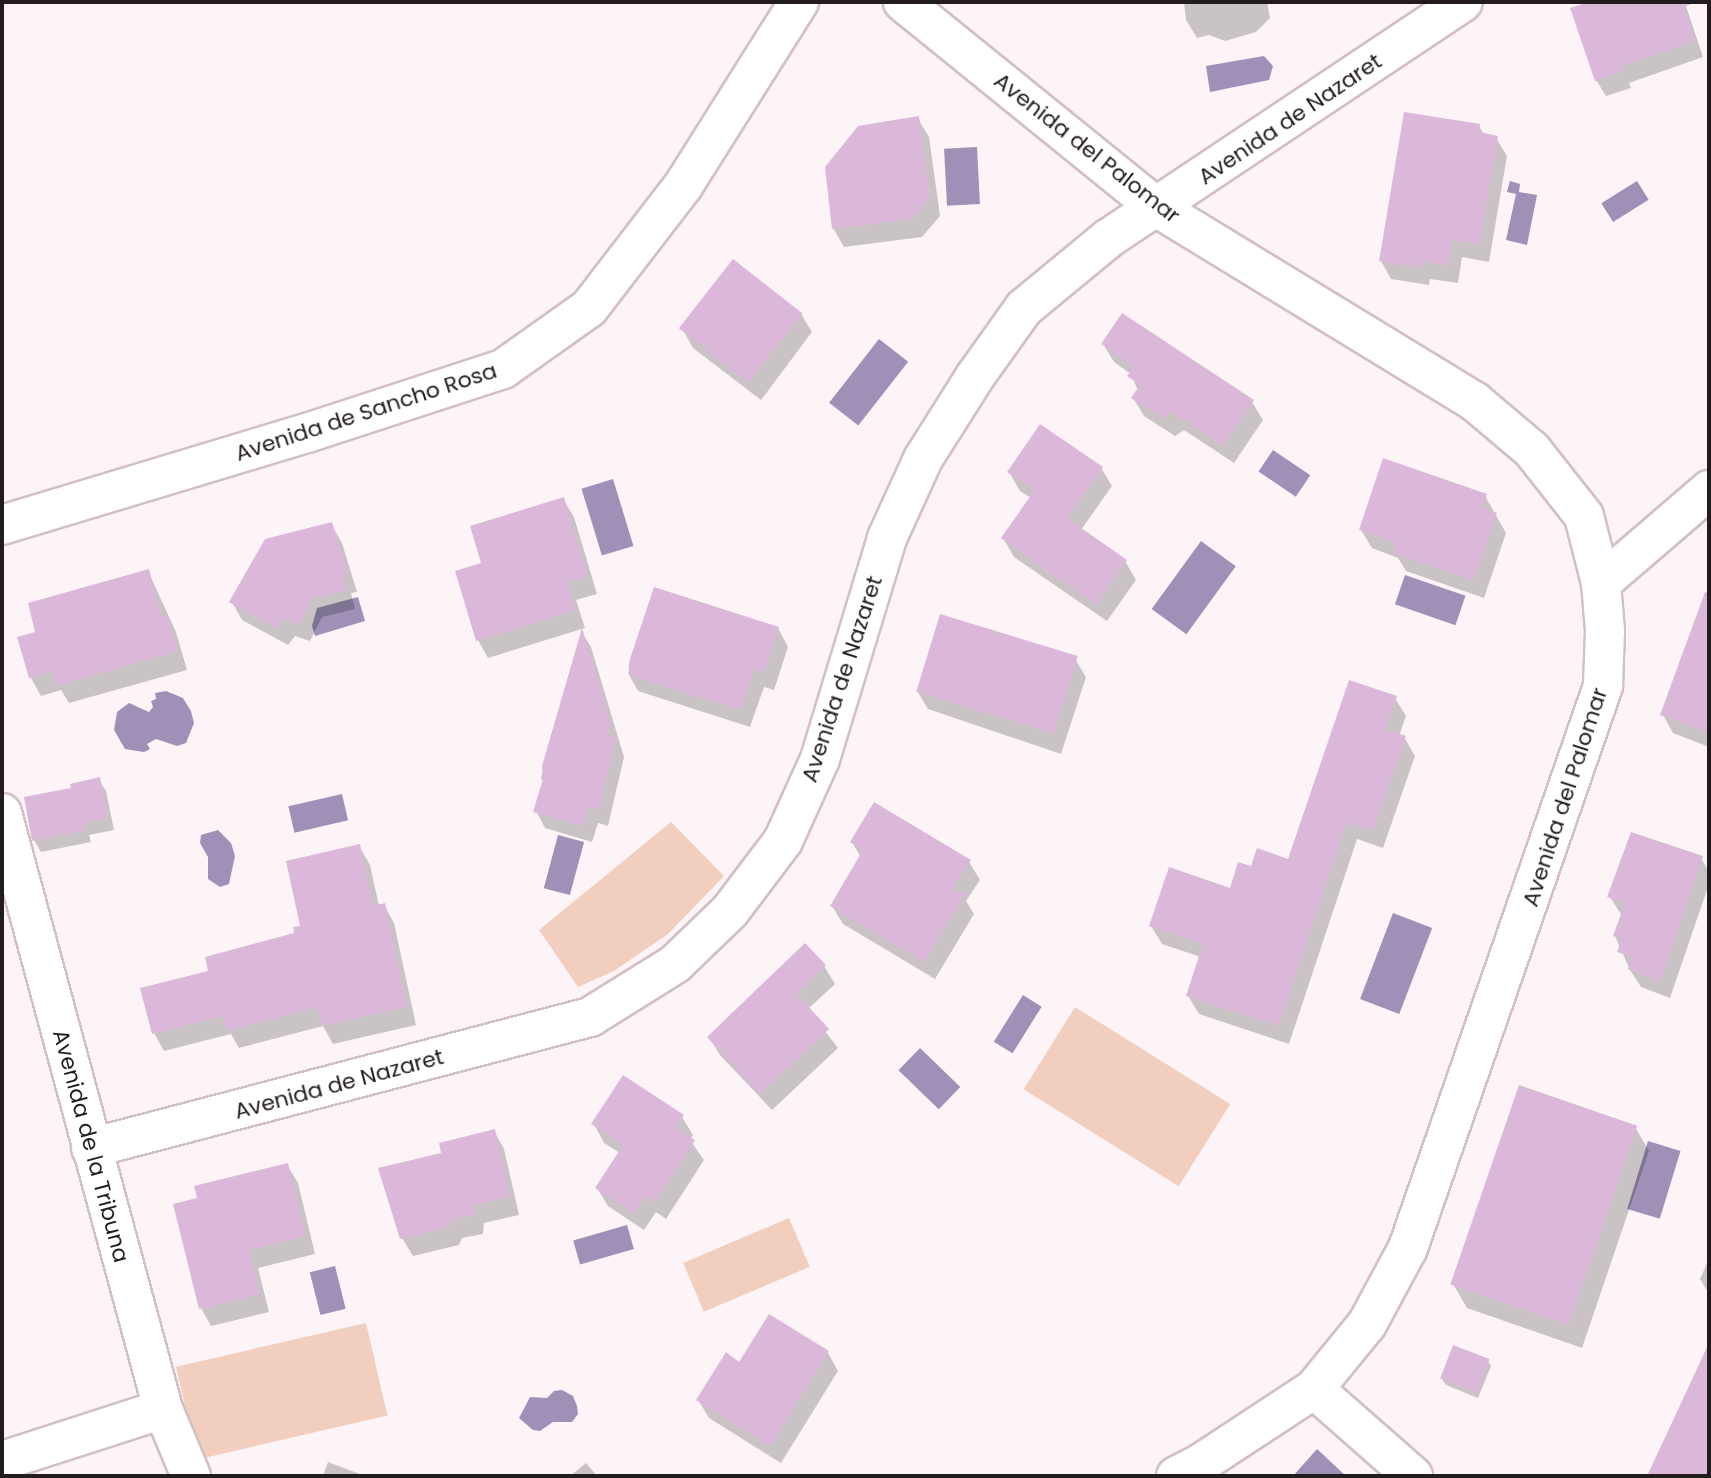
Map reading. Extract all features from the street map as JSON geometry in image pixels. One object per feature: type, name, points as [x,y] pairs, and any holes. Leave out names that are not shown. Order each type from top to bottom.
[{"type":"street","name":"Avenida de Sancho Rosa","points":[[2,525],[307,433],[503,369],[589,308],[683,186],[799,2]]},
{"type":"street","name":"Avenida del Palomar","points":[[903,2],[1156,207],[1474,401],[1532,450],[1584,516],[1601,583],[1605,631],[1603,686],[1408,1248],[1367,1324],[1314,1389],[1227,1447],[1176,1476]]},
{"type":"street","name":"Avenida de Nazaret","points":[[91,1148],[590,1017],[675,964],[730,911],[783,841],[820,759],[887,538],[923,459],[965,391],[1024,308],[1109,238],[1463,2]]},
{"type":"street","points":[[1601,583],[1709,490]]},
{"type":"street","name":"Avenida de la Tribuna","points":[[2,813],[163,1409],[191,1476]]},
{"type":"street","points":[[1314,1389],[1413,1476]]},
{"type":"street","points":[[2,1461],[163,1409]]},
{"type":"shaded area","points":[[1264,56],[1273,66],[1269,80],[1210,92],[1206,66]]},
{"type":"shaded area","points":[[977,147],[980,204],[947,206],[944,149]]},
{"type":"shaded area","points":[[1510,181],[1520,184],[1519,192],[1537,195],[1527,245],[1506,240],[1516,194],[1507,192]]},
{"type":"shaded area","points":[[1637,181],[1649,200],[1613,222],[1601,203]]},
{"type":"shaded area","points":[[879,339],[908,362],[858,426],[829,403]]},
{"type":"shaded area","points":[[1273,450],[1310,475],[1296,497],[1258,472]]},
{"type":"shaded area","points":[[613,479],[633,546],[602,556],[581,489]]},
{"type":"shaded area","points":[[1201,541],[1236,566],[1186,634],[1152,609]]},
{"type":"shaded area","points":[[1405,575],[1466,596],[1455,625],[1395,604]]},
{"type":"shaded area","points":[[358,597],[365,621],[315,636],[312,626],[317,608]]},
{"type":"shaded area","points":[[166,691],[183,698],[191,711],[194,723],[186,743],[177,746],[156,739],[147,744],[150,749],[144,752],[125,749],[114,730],[117,712],[129,703],[149,712],[153,707],[151,701],[156,699],[155,693]]},
{"type":"shaded area","points":[[342,794],[348,820],[294,833],[288,806]]},
{"type":"shaded area","points":[[671,822],[724,876],[668,934],[614,971],[578,987],[539,930]]},
{"type":"shaded area","points":[[218,830],[231,843],[235,856],[229,884],[220,887],[208,879],[208,857],[200,843],[201,835]]},
{"type":"shaded area","points":[[558,835],[584,842],[570,895],[544,888]]},
{"type":"shaded area","points":[[1393,913],[1432,928],[1399,1014],[1360,999]]},
{"type":"shaded area","points":[[1023,995],[1042,1007],[1013,1053],[994,1042]]},
{"type":"shaded area","points":[[1075,1007],[1230,1104],[1179,1186],[1024,1089]]},
{"type":"shaded area","points":[[920,1048],[960,1087],[939,1109],[898,1070]]},
{"type":"shaded area","points":[[1648,1141],[1681,1151],[1660,1219],[1627,1209]]},
{"type":"shaded area","points":[[789,1218],[810,1267],[704,1312],[683,1263]]},
{"type":"shaded area","points":[[627,1225],[634,1249],[580,1264],[573,1240]]},
{"type":"shaded area","points":[[335,1266],[346,1309],[320,1315],[310,1272]]},
{"type":"shaded area","points":[[366,1323],[387,1416],[197,1459],[176,1367]]},
{"type":"shaded area","points":[[562,1390],[573,1396],[577,1406],[578,1414],[572,1422],[553,1422],[540,1431],[533,1430],[519,1418],[530,1397],[547,1398],[554,1391]]},
{"type":"shaded area","points":[[1317,1449],[1346,1476],[1293,1476]]},
{"type":"building","points":[[1589,2],[1682,2],[1696,40],[1621,66],[1623,71],[1595,81],[1570,8]]},
{"type":"building","points":[[1404,112],[1480,124],[1479,132],[1498,136],[1480,244],[1452,240],[1448,266],[1421,261],[1419,268],[1379,261]]},
{"type":"building","points":[[919,116],[930,197],[912,219],[832,229],[825,167],[858,126]]},
{"type":"building","points":[[733,259],[802,313],[748,383],[679,328]]},
{"type":"building","points":[[1122,313],[1254,400],[1223,446],[1172,412],[1163,419],[1131,398],[1140,385],[1127,376],[1134,366],[1101,344]]},
{"type":"building","points":[[1040,424],[1103,467],[1067,518],[1127,560],[1096,605],[1001,538],[1034,491],[1007,472]]},
{"type":"building","points":[[1383,458],[1487,494],[1482,508],[1497,513],[1473,580],[1393,553],[1397,543],[1359,530]]},
{"type":"building","points":[[564,497],[588,576],[567,582],[576,610],[476,641],[455,571],[481,563],[470,526]]},
{"type":"building","points":[[332,522],[348,573],[342,575],[346,590],[312,599],[299,624],[284,618],[277,628],[229,602],[265,539]]},
{"type":"building","points":[[149,569],[161,615],[167,615],[178,651],[56,686],[52,672],[29,678],[17,637],[35,632],[28,603]]},
{"type":"building","points":[[654,587],[779,627],[764,673],[754,669],[740,710],[629,675],[629,662]]},
{"type":"building","points":[[1705,592],[1709,593],[1709,733],[1660,715]]},
{"type":"building","points":[[940,614],[1078,656],[1054,734],[916,691]]},
{"type":"building","points":[[582,628],[611,722],[607,735],[616,738],[599,810],[589,807],[583,826],[533,812],[543,779],[542,766]]},
{"type":"building","points":[[1349,680],[1397,696],[1386,729],[1406,736],[1373,831],[1347,822],[1279,1026],[1186,996],[1203,944],[1149,926],[1169,867],[1230,888],[1238,862],[1251,866],[1257,848],[1288,859]]},
{"type":"building","points":[[100,777],[108,818],[84,823],[86,830],[32,841],[24,797],[71,788],[70,784]]},
{"type":"building","points":[[874,802],[971,860],[953,888],[965,894],[924,962],[830,906],[863,850],[850,842]]},
{"type":"building","points":[[1631,832],[1703,856],[1660,981],[1628,969],[1632,957],[1617,952],[1622,939],[1613,936],[1625,903],[1607,897]]},
{"type":"building","points":[[360,844],[373,906],[385,903],[407,1007],[321,1026],[317,1007],[227,1031],[223,1016],[152,1034],[140,988],[208,971],[205,957],[294,933],[293,927],[300,926],[286,861]]},
{"type":"building","points":[[805,943],[826,965],[796,993],[829,1029],[760,1094],[707,1037]]},
{"type":"building","points":[[623,1075],[684,1115],[675,1128],[695,1140],[655,1202],[646,1196],[634,1213],[595,1188],[623,1145],[591,1124]]},
{"type":"building","points":[[1519,1085],[1637,1126],[1568,1325],[1450,1285]]},
{"type":"building","points":[[495,1129],[510,1197],[475,1205],[474,1215],[452,1220],[450,1227],[400,1239],[378,1168],[441,1153],[439,1143]]},
{"type":"building","points":[[288,1163],[306,1236],[249,1250],[260,1294],[199,1309],[173,1204],[197,1198],[194,1186]]},
{"type":"building","points":[[769,1314],[829,1351],[770,1446],[696,1400],[726,1352],[739,1362]]},
{"type":"building","points":[[1709,1343],[1709,1476],[1647,1476]]},
{"type":"building","points":[[1453,1345],[1489,1359],[1477,1393],[1440,1379]]}]
